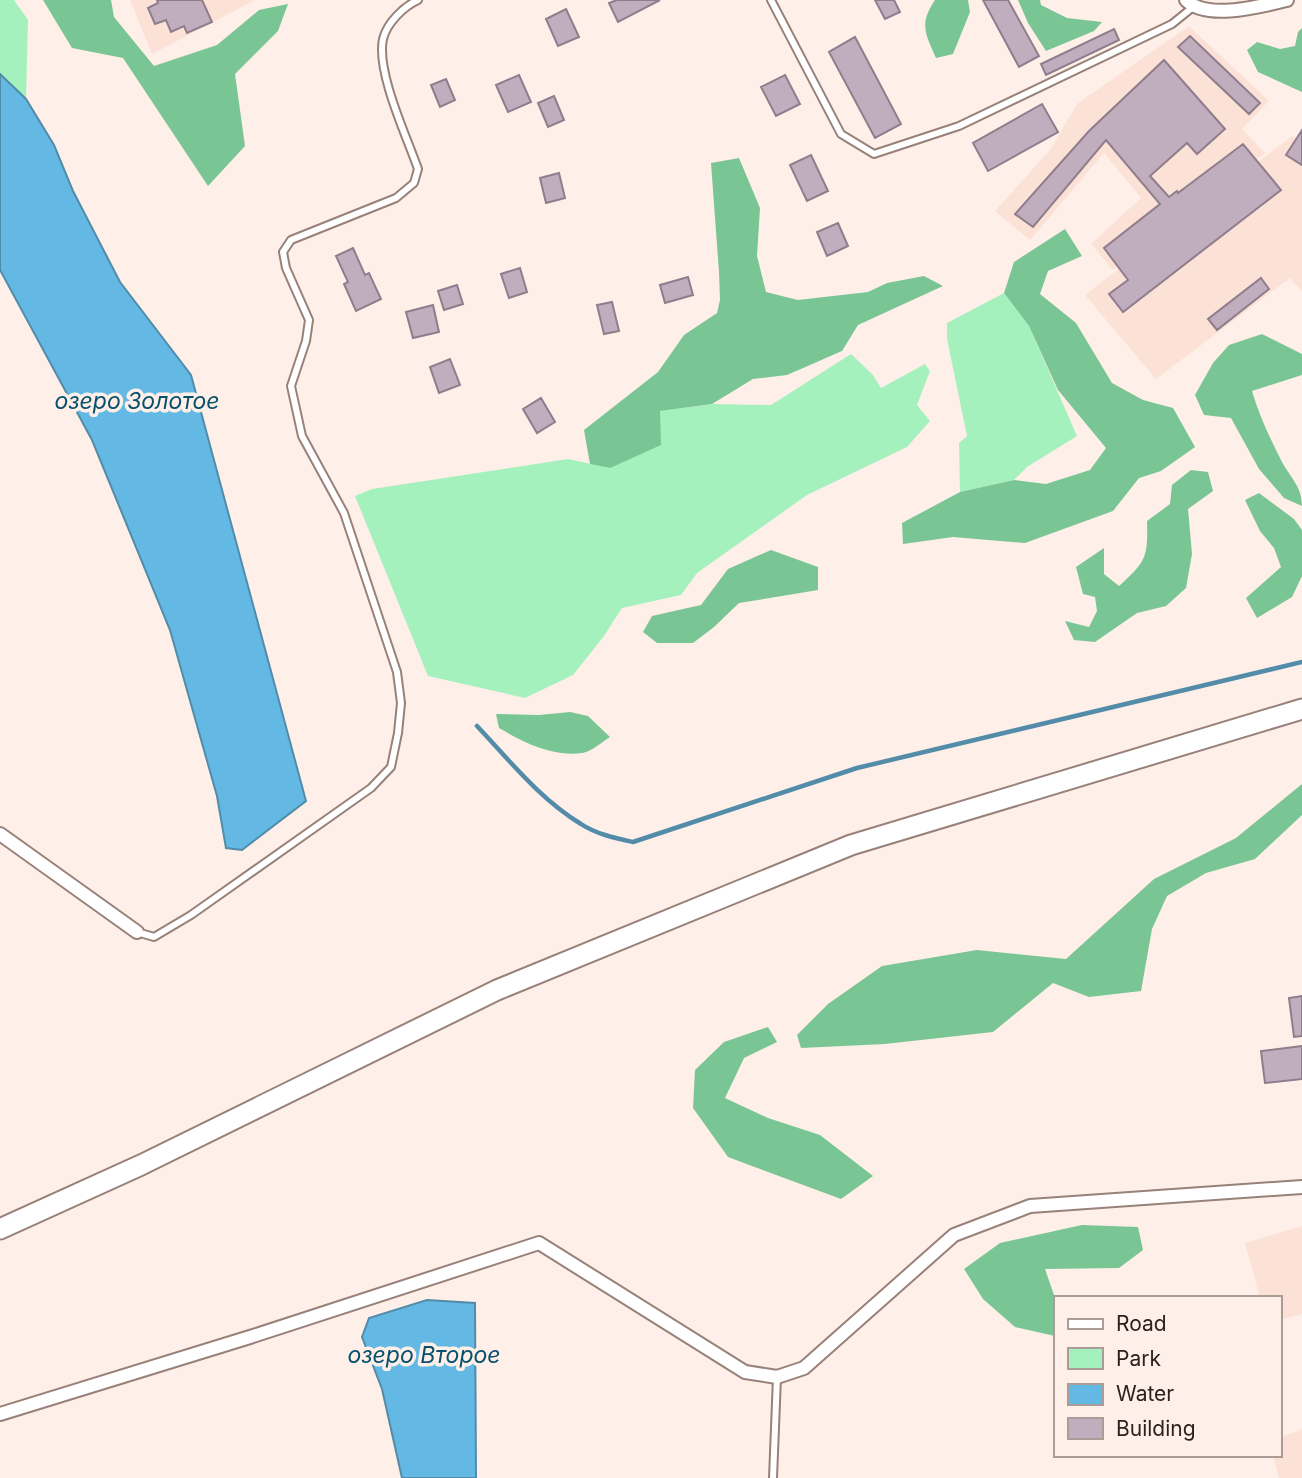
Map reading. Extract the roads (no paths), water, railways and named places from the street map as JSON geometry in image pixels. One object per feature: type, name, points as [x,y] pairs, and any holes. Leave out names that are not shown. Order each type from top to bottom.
[{"type":"main road","points":[[0,1229],[141,1165],[497,990],[851,845],[1302,709]]},
{"type":"street","points":[[1189,3],[1208,10],[1248,8],[1287,0]]},
{"type":"street","points":[[0,834],[137,932]]},
{"type":"street","points":[[0,1414],[250,1337],[539,1243],[745,1372],[777,1377],[804,1368],[954,1234],[1030,1206],[1302,1188]]},
{"type":"lane","points":[[137,932],[154,937],[191,915],[371,788],[391,767],[401,703],[397,672],[344,513],[302,436],[291,387],[306,341],[309,320],[286,268],[283,252],[291,240],[396,198],[414,183],[418,169],[383,71],[383,39],[397,14],[418,0]]},
{"type":"lane","points":[[771,0],[841,134],[874,155],[959,126],[1172,24],[1189,3]]},
{"type":"lane","points":[[773,1478],[777,1377]]},
{"type":"water","name":"озеро Золотое","points":[[0,74],[26,99],[54,145],[73,191],[120,282],[191,375],[306,801],[242,850],[226,848],[217,796],[170,630],[92,440],[0,270]]},
{"type":"water","name":"озеро Второе","points":[[427,1300],[475,1303],[476,1478],[402,1478],[382,1389],[362,1337],[369,1318]]},
{"type":"waterway","points":[[477,726],[526,779],[566,814],[593,830],[633,842],[857,768],[1302,662]]}]
